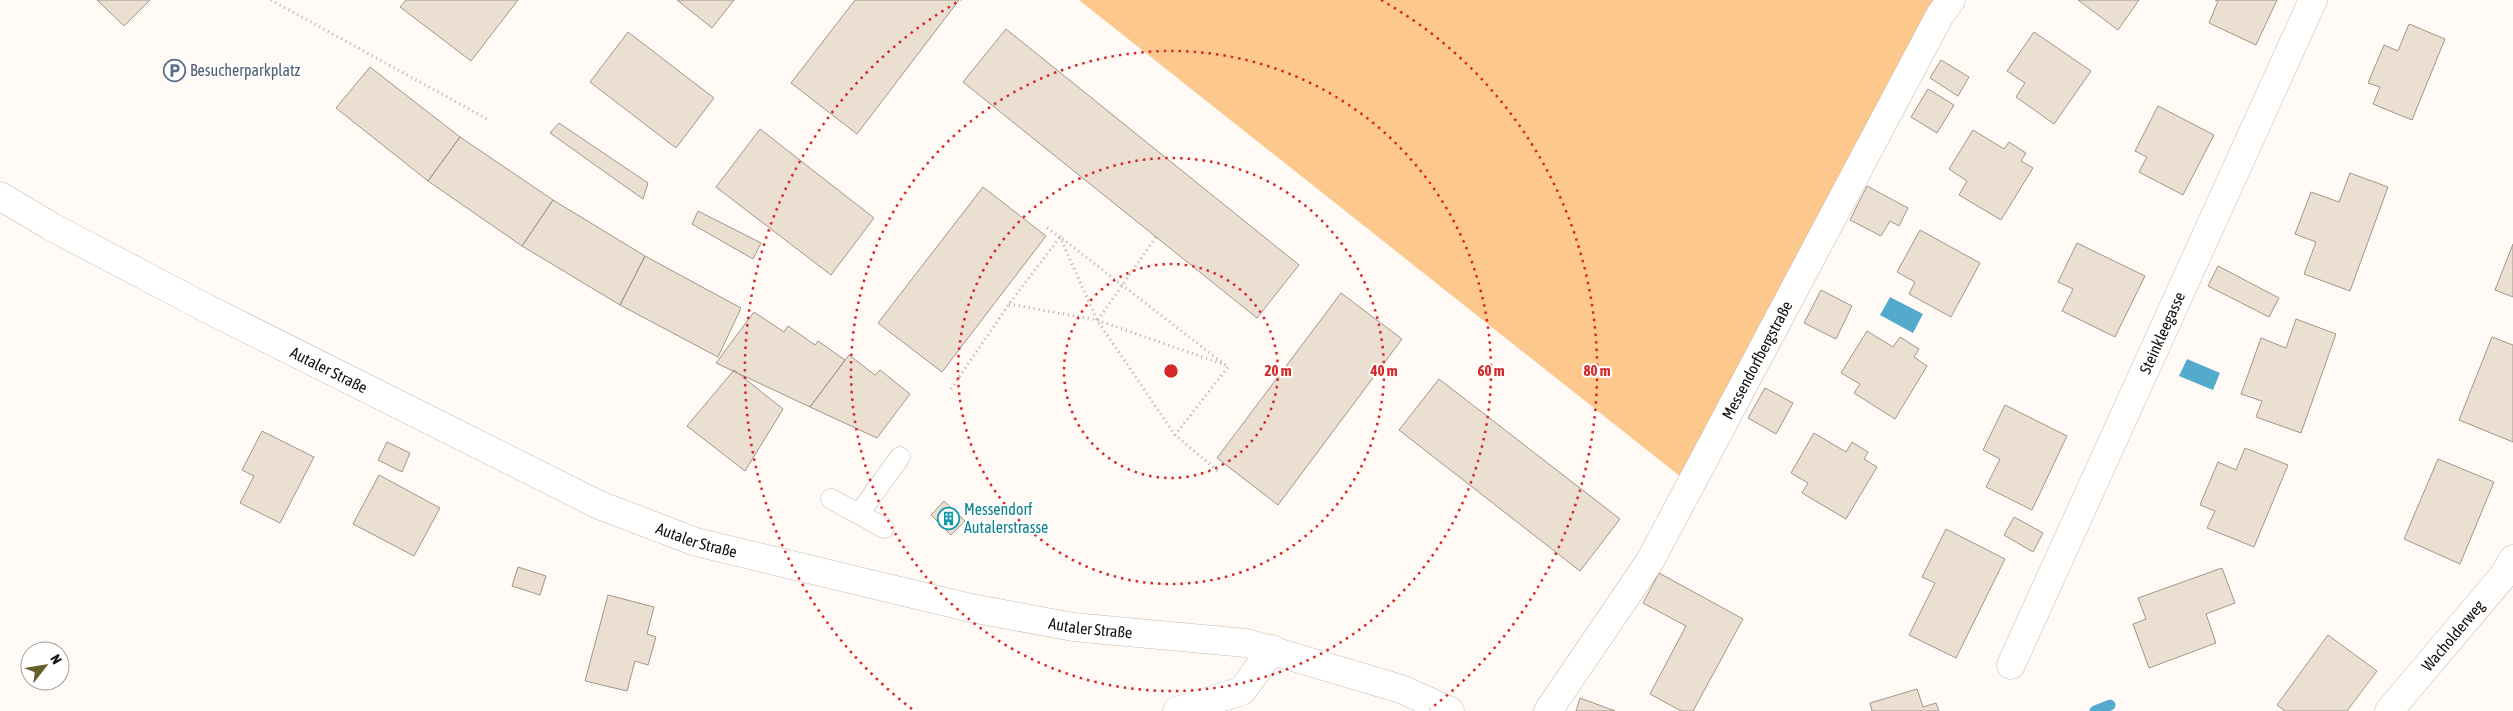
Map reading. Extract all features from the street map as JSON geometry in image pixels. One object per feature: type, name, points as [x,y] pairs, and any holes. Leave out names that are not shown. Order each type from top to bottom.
[{"type":"street","name":"Messendorfbergstraße","points":[[1548,711],[1650,561],[1940,15],[1951,0]]},
{"type":"street","name":"Steinkleegasse","points":[[2011,665],[2313,0]]},
{"type":"street","name":"Autaler Straße","points":[[0,196],[52,227],[206,308],[599,505],[696,542],[980,610],[1073,627],[1246,643],[1272,649],[1401,689],[1450,711]]},
{"type":"street","name":"Wacholderweg","points":[[2389,711],[2503,576],[2513,559]]},
{"type":"street","points":[[1177,711],[1242,691],[1272,649]]},
{"type":"lane","points":[[858,514],[900,457]]},
{"type":"lane","points":[[831,499],[884,528]]},
{"type":"path","points":[[271,0],[487,119]]},
{"type":"path","points":[[1046,228],[1122,283],[1228,367]]},
{"type":"path","points":[[950,389],[1009,304],[1060,237]]},
{"type":"path","points":[[1060,237],[1097,320],[1175,434],[1218,471]]},
{"type":"path","points":[[1097,320],[1156,238]]},
{"type":"path","points":[[1009,304],[1097,320],[1228,367]]},
{"type":"path","points":[[1175,434],[1228,367]]},
{"type":"shaded area","points":[[1079,0],[1939,0],[1681,477]]},
{"type":"water","points":[[1890,297],[1923,314],[1913,333],[1880,315]]},
{"type":"water","points":[[2187,359],[2220,373],[2213,390],[2179,376]]},
{"type":"building","points":[[97,0],[150,0],[124,26]]},
{"type":"building","points":[[406,0],[518,0],[471,61],[400,7]]},
{"type":"building","points":[[677,0],[734,0],[712,28]]},
{"type":"building","points":[[855,0],[959,0],[857,134],[791,83]]},
{"type":"building","points":[[2078,0],[2139,0],[2118,30]]},
{"type":"building","points":[[2215,0],[2277,0],[2256,45],[2209,23],[2218,1]]},
{"type":"building","points":[[2409,24],[2445,39],[2412,120],[2373,104],[2380,87],[2368,83],[2384,45],[2398,51]]},
{"type":"building","points":[[1006,29],[1299,265],[1257,318],[963,82]]},
{"type":"building","points":[[628,32],[714,98],[676,148],[590,82]]},
{"type":"building","points":[[2034,32],[2091,71],[2054,124],[2016,97],[2025,83],[2007,71]]},
{"type":"building","points":[[1941,60],[1969,77],[1958,96],[1930,78]]},
{"type":"building","points":[[370,67],[460,137],[428,181],[336,108]]},
{"type":"building","points":[[1928,89],[1954,105],[1937,133],[1911,117]]},
{"type":"building","points":[[2158,106],[2214,135],[2183,195],[2139,172],[2147,157],[2135,151]]},
{"type":"building","points":[[559,123],[648,183],[643,199],[550,133]]},
{"type":"building","points":[[760,129],[874,218],[831,275],[716,187]]},
{"type":"building","points":[[1973,130],[2004,149],[2009,142],[2026,153],[2021,161],[2033,168],[2001,220],[1959,195],[1967,181],[1949,169]]},
{"type":"building","points":[[460,137],[553,200],[522,246],[428,181]]},
{"type":"building","points":[[2350,173],[2388,187],[2350,291],[2304,274],[2316,242],[2295,234],[2311,192],[2339,202]]},
{"type":"building","points":[[1867,186],[1908,208],[1899,226],[1890,221],[1881,236],[1850,220]]},
{"type":"building","points":[[983,187],[1046,236],[942,372],[878,323]]},
{"type":"building","points":[[553,200],[645,256],[620,305],[522,246]]},
{"type":"building","points":[[698,211],[761,243],[753,259],[692,224]]},
{"type":"building","points":[[1920,230],[1980,263],[1951,317],[1909,294],[1915,282],[1897,272]]},
{"type":"building","points":[[2077,243],[2145,276],[2115,337],[2062,311],[2073,289],[2058,282]]},
{"type":"building","points":[[2513,244],[2513,297],[2495,290]]},
{"type":"building","points":[[645,256],[741,308],[718,357],[620,305]]},
{"type":"building","points":[[2218,266],[2279,298],[2269,317],[2208,286]]},
{"type":"building","points":[[1821,290],[1852,306],[1836,339],[1804,323]]},
{"type":"building","points":[[1341,293],[1402,339],[1278,505],[1217,458]]},
{"type":"building","points":[[754,312],[784,332],[788,326],[815,345],[818,341],[845,360],[810,407],[716,363]]},
{"type":"building","points":[[2296,319],[2336,334],[2301,433],[2256,417],[2262,401],[2241,394],[2261,338],[2286,348]]},
{"type":"building","points":[[1867,331],[1893,347],[1900,337],[1919,349],[1914,357],[1927,366],[1895,419],[1854,393],[1860,384],[1841,373]]},
{"type":"building","points":[[2492,337],[2513,345],[2513,442],[2459,420]]},
{"type":"building","points":[[849,355],[875,375],[880,370],[910,394],[877,438],[810,407]]},
{"type":"building","points":[[734,370],[783,409],[745,471],[687,426]]},
{"type":"building","points":[[1439,379],[1620,519],[1580,571],[1399,430]]},
{"type":"building","points":[[1765,388],[1793,403],[1776,434],[1748,418]]},
{"type":"building","points":[[2005,405],[2067,436],[2032,510],[1986,487],[2000,459],[1983,450]]},
{"type":"building","points":[[262,431],[314,457],[280,523],[240,503],[254,476],[242,470]]},
{"type":"building","points":[[1814,433],[1846,452],[1852,442],[1868,452],[1864,459],[1877,467],[1846,519],[1802,493],[1808,483],[1791,473]]},
{"type":"building","points":[[387,442],[410,453],[402,472],[378,460]]},
{"type":"building","points":[[2245,448],[2288,465],[2254,547],[2207,528],[2215,511],[2200,505],[2218,462],[2236,470]]},
{"type":"building","points":[[2438,459],[2494,482],[2460,564],[2404,539]]},
{"type":"building","points":[[379,475],[440,508],[414,556],[353,524]]},
{"type":"building","name":"Messendorf Autalerstrasse","points":[[944,501],[965,521],[951,535],[931,515]]},
{"type":"building","points":[[2014,517],[2043,533],[2033,552],[2004,535]]},
{"type":"building","points":[[1946,529],[2005,559],[1956,658],[1909,635],[1935,583],[1922,577]]},
{"type":"building","points":[[518,567],[546,576],[540,595],[512,586]]},
{"type":"building","points":[[2222,568],[2235,603],[2206,614],[2216,643],[2149,668],[2133,624],[2146,619],[2138,598]]},
{"type":"building","points":[[1659,573],[1743,619],[1693,711],[1681,711],[1650,694],[1686,626],[1643,603]]},
{"type":"building","points":[[608,595],[654,607],[647,634],[656,637],[648,665],[635,661],[627,691],[585,681]]},
{"type":"building","points":[[2328,635],[2377,671],[2347,711],[2285,711],[2277,705]]},
{"type":"building","points":[[1917,689],[1923,707],[1936,703],[1939,711],[1872,711],[1870,703]]},
{"type":"building","points":[[1580,698],[1615,711],[1576,711]]},
{"type":"waterway","points":[[2095,711],[2110,705]]},
{"type":"place","name":"Besucherparkplatz","points":[[174,70]]},
{"type":"place","name":"Messendorf Autalerstrasse","points":[[948,518]]}]
